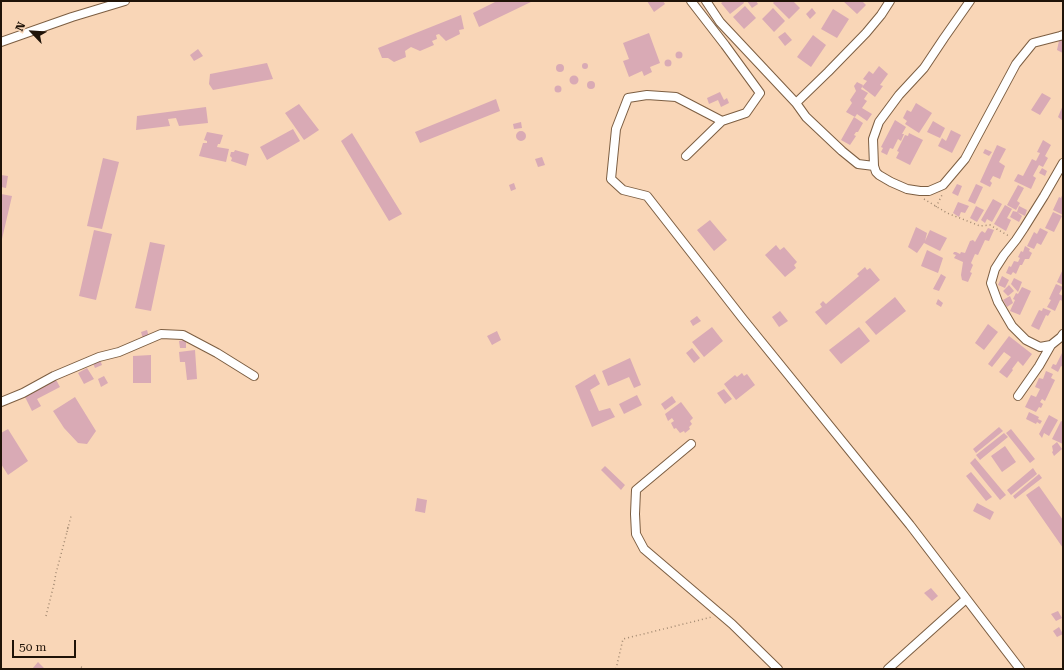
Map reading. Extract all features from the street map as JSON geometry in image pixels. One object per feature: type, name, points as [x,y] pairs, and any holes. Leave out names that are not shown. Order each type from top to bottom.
[{"type":"street","points":[[1,42],[72,17],[125,1]]},
{"type":"street","points":[[686,156],[722,121],[746,112],[760,94],[725,45],[690,1]]},
{"type":"street","points":[[706,1],[720,22],[796,103],[806,117],[858,164],[874,166]]},
{"type":"street","points":[[796,103],[866,33],[890,1]]},
{"type":"street","points":[[970,1],[924,68],[899,95],[879,122],[873,139],[874,166],[879,175],[891,182],[920,191],[929,191],[943,185],[965,159],[1016,64],[1033,43],[1063,34]]},
{"type":"street","points":[[722,121],[676,97],[647,95],[628,98],[616,129],[611,179],[623,190],[647,196],[743,319],[910,525],[1020,669]]},
{"type":"street","points":[[1052,345],[1040,347],[1026,340],[1012,326],[998,302],[991,283],[995,269],[1016,240],[1063,163]]},
{"type":"street","points":[[1,402],[23,393],[54,376],[99,357],[119,352],[161,334],[183,335],[217,353],[254,376]]},
{"type":"street","points":[[1018,396],[1052,345],[1063,334]]},
{"type":"street","points":[[691,444],[636,490],[636,534],[644,549],[722,614],[778,669]]},
{"type":"street","points":[[888,669],[966,599]]},
{"type":"path","points":[[936,207],[943,193],[943,185]]},
{"type":"path","points":[[918,196],[947,213],[980,226],[990,226],[1016,240]]},
{"type":"path","points":[[46,616],[71,516]]},
{"type":"path","points":[[67,532],[68,527]]},
{"type":"path","points":[[616,669],[623,639],[722,614]]},
{"type":"path","points":[[81,666],[85,669]]},
{"type":"building","points":[[497,1],[533,1],[479,27],[473,13]]},
{"type":"building","points":[[647,1],[663,1],[665,4],[654,12]]},
{"type":"building","points":[[724,1],[743,1],[744,3],[730,14],[721,3]]},
{"type":"building","points":[[747,1],[756,1],[758,4],[752,8]]},
{"type":"building","points":[[775,1],[793,1],[800,8],[789,19],[773,3]]},
{"type":"building","points":[[843,1],[862,1],[866,5],[857,14]]},
{"type":"building","points":[[745,6],[756,18],[744,29],[733,17]]},
{"type":"building","points":[[773,8],[785,21],[774,32],[762,19]]},
{"type":"building","points":[[812,8],[816,13],[810,19],[806,14]]},
{"type":"building","points":[[833,9],[849,19],[837,38],[821,29]]},
{"type":"building","points":[[461,15],[464,29],[459,30],[460,34],[446,41],[439,34],[436,35],[437,39],[432,41],[434,45],[420,51],[411,47],[405,51],[406,57],[394,62],[388,58],[382,58],[378,48]]},
{"type":"building","points":[[785,32],[792,40],[785,46],[778,37]]},
{"type":"building","points":[[649,33],[660,63],[650,67],[652,72],[644,76],[642,71],[629,77],[623,61],[629,59],[623,43]]},
{"type":"building","points":[[813,35],[826,45],[811,67],[797,57]]},
{"type":"building","points":[[1060,36],[1063,37],[1063,53],[1057,50]]},
{"type":"building","points":[[198,49],[203,56],[194,61],[190,55]]},
{"type":"building","points":[[679,51],[682,52],[682,58],[679,59],[676,58],[675,55],[676,52]]},
{"type":"building","points":[[668,60],[671,63],[668,66],[665,63]]},
{"type":"building","points":[[267,63],[273,79],[213,90],[209,84],[210,74]]},
{"type":"building","points":[[585,63],[588,66],[585,69],[582,66]]},
{"type":"building","points":[[560,64],[563,65],[563,71],[560,72],[557,71],[556,68],[557,65]]},
{"type":"building","points":[[879,66],[888,74],[880,85],[883,86],[875,97],[862,87],[867,81],[863,79],[869,71],[873,74]]},
{"type":"building","points":[[572,76],[576,76],[578,80],[576,84],[572,84],[570,82],[570,78]]},
{"type":"building","points":[[589,81],[593,81],[595,85],[593,89],[589,89],[587,87],[587,83]]},
{"type":"building","points":[[857,82],[863,85],[861,89],[868,93],[864,99],[867,101],[862,108],[872,114],[867,121],[857,114],[855,117],[846,112],[852,103],[850,100],[856,91],[854,86]]},
{"type":"building","points":[[558,86],[561,89],[558,92],[555,89]]},
{"type":"building","points":[[720,92],[724,100],[727,98],[729,103],[721,107],[718,100],[709,104],[707,98]]},
{"type":"building","points":[[1042,93],[1051,98],[1040,115],[1031,110]]},
{"type":"building","points":[[496,99],[500,111],[420,143],[415,132]]},
{"type":"building","points":[[916,103],[932,113],[919,133],[905,124],[907,121],[903,118],[907,110],[911,112]]},
{"type":"building","points":[[299,104],[319,130],[304,140],[285,113]]},
{"type":"building","points":[[1063,105],[1063,121],[1058,117]]},
{"type":"building","points":[[206,107],[208,123],[179,126],[176,118],[168,119],[170,126],[136,130],[137,116]]},
{"type":"building","points":[[854,117],[863,123],[858,132],[854,135],[856,136],[850,145],[841,140]]},
{"type":"building","points":[[895,120],[906,127],[902,134],[904,134],[901,141],[898,139],[893,149],[890,148],[887,155],[881,152],[883,148],[881,147]]},
{"type":"building","points":[[933,121],[945,128],[940,138],[927,132]]},
{"type":"building","points":[[521,122],[522,128],[514,129],[513,124]]},
{"type":"building","points":[[293,129],[300,141],[267,160],[260,147]]},
{"type":"building","points":[[951,130],[961,135],[952,153],[938,146],[942,138],[946,141]]},
{"type":"building","points":[[519,131],[523,131],[525,132],[525,140],[519,141],[516,138],[516,134]]},
{"type":"building","points":[[207,132],[223,135],[220,144],[218,144],[217,147],[229,149],[226,162],[199,156],[203,143],[207,143],[207,141],[204,140]]},
{"type":"building","points":[[352,133],[402,214],[389,221],[341,141]]},
{"type":"building","points":[[909,133],[923,140],[910,165],[896,158],[899,152],[897,151],[905,135],[908,136]]},
{"type":"building","points":[[1043,140],[1051,145],[1045,156],[1048,158],[1043,167],[1039,165],[1033,176],[1036,178],[1031,189],[1014,181],[1018,174],[1023,176],[1032,159],[1036,161],[1040,153],[1037,152]]},
{"type":"building","points":[[997,145],[1006,149],[999,162],[1005,166],[1000,179],[993,176],[990,181],[992,183],[990,187],[980,182]]},
{"type":"building","points":[[985,149],[992,152],[989,156],[983,153]]},
{"type":"building","points":[[235,150],[249,154],[246,166],[231,161],[231,152],[234,152]]},
{"type":"building","points":[[542,157],[545,165],[538,167],[535,159]]},
{"type":"building","points":[[103,158],[119,162],[102,229],[87,226]]},
{"type":"building","points":[[1042,168],[1047,171],[1045,176],[1039,173]]},
{"type":"building","points":[[1,175],[8,176],[6,188],[1,187]]},
{"type":"building","points":[[514,183],[516,189],[511,191],[509,185]]},
{"type":"building","points":[[957,184],[962,186],[958,196],[952,193]]},
{"type":"building","points":[[976,184],[983,187],[975,204],[968,201]]},
{"type":"building","points":[[1018,185],[1024,188],[1017,201],[1020,203],[1016,210],[1007,205]]},
{"type":"building","points":[[1063,193],[1063,215],[1053,210],[1059,197],[1061,198]]},
{"type":"building","points":[[1,194],[12,196],[2,239],[1,239]]},
{"type":"building","points":[[993,199],[1002,204],[992,222],[987,219],[985,223],[981,220]]},
{"type":"building","points":[[958,202],[969,206],[965,213],[961,212],[959,217],[953,213]]},
{"type":"building","points":[[1005,205],[1012,209],[1007,218],[1011,220],[1006,231],[994,224]]},
{"type":"building","points":[[976,206],[984,210],[977,222],[970,218]]},
{"type":"building","points":[[1019,206],[1027,210],[1025,216],[1017,212]]},
{"type":"building","points":[[1013,211],[1022,216],[1019,222],[1010,217]]},
{"type":"building","points":[[1053,212],[1062,216],[1054,232],[1045,228]]},
{"type":"building","points":[[710,220],[727,240],[714,251],[697,230]]},
{"type":"building","points":[[916,227],[927,233],[925,241],[930,230],[947,238],[940,251],[924,243],[917,253],[908,247]]},
{"type":"building","points":[[988,228],[994,230],[989,241],[985,240],[978,255],[975,254],[971,263],[973,265],[970,272],[972,273],[968,282],[962,280],[961,275],[963,262],[954,258],[956,255],[953,254],[954,252],[960,254],[961,252],[965,253],[970,241],[973,240],[975,242],[980,233],[982,231],[985,233]]},
{"type":"building","points":[[1040,228],[1048,232],[1041,245],[1037,243],[1034,249],[1027,246],[1034,232],[1037,234]]},
{"type":"building","points":[[94,230],[112,234],[96,300],[79,296]]},
{"type":"building","points":[[150,242],[165,245],[151,311],[135,308]]},
{"type":"building","points":[[776,245],[780,250],[784,247],[797,262],[794,265],[796,268],[785,277],[765,255]]},
{"type":"building","points":[[1025,246],[1030,249],[1029,251],[1032,253],[1029,259],[1025,259],[1022,265],[1020,265],[1016,274],[1013,272],[1011,275],[1006,273],[1009,266],[1011,267],[1014,261],[1018,262],[1020,258],[1018,257],[1021,251],[1023,252]]},
{"type":"building","points":[[927,250],[943,258],[938,273],[921,266]]},
{"type":"building","points":[[865,267],[867,270],[870,268],[880,280],[826,325],[815,312],[822,307],[820,304],[823,301],[826,304],[859,276],[857,274]]},
{"type":"building","points":[[1063,269],[1063,285],[1057,282]]},
{"type":"building","points":[[941,274],[946,277],[939,291],[933,289]]},
{"type":"building","points":[[1002,276],[1009,280],[1005,288],[998,285]]},
{"type":"building","points":[[1014,278],[1022,282],[1018,292],[1011,284]]},
{"type":"building","points":[[1056,284],[1063,287],[1059,294],[1063,296],[1063,301],[1060,300],[1055,311],[1047,307]]},
{"type":"building","points":[[1009,285],[1014,291],[1008,296],[1003,291]]},
{"type":"building","points":[[1022,287],[1031,291],[1020,315],[1010,311],[1015,300],[1013,299],[1016,293],[1018,294]]},
{"type":"building","points":[[1010,296],[1013,303],[1007,307],[1003,300]]},
{"type":"building","points":[[895,297],[906,311],[876,335],[865,322]]},
{"type":"building","points":[[938,299],[943,303],[941,307],[936,304]]},
{"type":"building","points":[[1043,308],[1051,311],[1048,316],[1046,315],[1039,330],[1031,326],[1039,310],[1042,311]]},
{"type":"building","points":[[780,311],[788,321],[779,327],[772,317]]},
{"type":"building","points":[[697,316],[701,321],[693,326],[690,321]]},
{"type":"building","points":[[988,324],[998,332],[984,350],[975,343]]},
{"type":"building","points":[[712,327],[723,341],[704,357],[692,342]]},
{"type":"building","points":[[859,327],[870,341],[841,364],[829,350]]},
{"type":"building","points":[[147,330],[149,337],[143,339],[141,332]]},
{"type":"building","points":[[497,331],[501,340],[492,345],[487,336]]},
{"type":"building","points":[[1009,336],[1032,354],[1023,366],[1018,361],[1007,378],[999,372],[1011,357],[1004,352],[992,367],[988,364]]},
{"type":"building","points":[[186,340],[186,348],[180,348],[179,341]]},
{"type":"building","points":[[692,348],[700,358],[694,363],[686,353]]},
{"type":"building","points":[[195,350],[197,379],[187,380],[185,362],[180,362],[179,352]]},
{"type":"building","points":[[1063,351],[1063,367],[1061,366],[1058,372],[1051,368],[1053,364],[1056,365]]},
{"type":"building","points":[[151,355],[151,383],[133,383],[133,356]]},
{"type":"building","points":[[99,357],[102,365],[95,368],[92,361]]},
{"type":"building","points":[[630,358],[641,385],[634,388],[629,377],[608,386],[602,371]]},
{"type":"building","points":[[87,368],[94,379],[84,384],[78,373]]},
{"type":"building","points":[[1046,371],[1053,374],[1051,378],[1055,380],[1045,401],[1042,399],[1040,402],[1043,404],[1041,408],[1039,407],[1036,412],[1025,407],[1031,395],[1036,397],[1040,389],[1035,387],[1039,378],[1043,379]]},
{"type":"building","points":[[742,373],[744,376],[747,374],[755,385],[736,400],[724,384],[735,375],[737,377]]},
{"type":"building","points":[[595,374],[600,384],[590,390],[599,411],[610,408],[615,417],[592,427],[575,386]]},
{"type":"building","points":[[54,376],[60,387],[37,399],[41,406],[32,411],[23,393]]},
{"type":"building","points":[[104,376],[108,383],[101,387],[98,379]]},
{"type":"building","points":[[724,389],[732,399],[725,404],[717,393]]},
{"type":"building","points":[[637,395],[642,405],[624,414],[619,404]]},
{"type":"building","points":[[672,396],[676,402],[665,410],[661,404]]},
{"type":"building","points":[[75,397],[96,431],[87,444],[78,443],[64,428],[53,411]]},
{"type":"building","points":[[681,402],[693,418],[690,421],[692,424],[689,427],[690,429],[685,433],[684,431],[680,433],[676,428],[674,429],[671,423],[674,421],[672,418],[668,421],[665,414]]},
{"type":"building","points":[[1029,412],[1039,417],[1038,419],[1042,421],[1040,424],[1037,422],[1036,424],[1026,419]]},
{"type":"building","points":[[1049,415],[1058,420],[1049,436],[1044,433],[1042,438],[1039,434]]},
{"type":"building","points":[[1061,421],[1063,422],[1063,444],[1052,439]]},
{"type":"building","points":[[999,427],[1003,431],[976,453],[973,449]]},
{"type":"building","points":[[8,429],[28,461],[8,475],[1,464],[1,433]]},
{"type":"building","points":[[1011,429],[1035,459],[1030,463],[1006,433]]},
{"type":"building","points":[[1004,433],[1008,437],[980,460],[976,455]]},
{"type":"building","points":[[1057,442],[1062,449],[1054,456],[1052,446]]},
{"type":"building","points":[[1005,446],[1016,462],[1002,472],[991,456]]},
{"type":"building","points":[[975,458],[1006,495],[1000,500],[970,463]]},
{"type":"building","points":[[605,466],[625,485],[621,490],[601,470]]},
{"type":"building","points":[[1033,468],[1037,474],[1011,495],[1007,490]]},
{"type":"building","points":[[971,472],[992,497],[986,501],[966,476]]},
{"type":"building","points":[[1039,474],[1042,478],[1015,499],[1013,496]]},
{"type":"building","points":[[1039,486],[1063,520],[1063,548],[1026,495]]},
{"type":"building","points":[[417,498],[427,500],[425,513],[415,511]]},
{"type":"building","points":[[977,503],[994,512],[990,520],[973,511]]},
{"type":"building","points":[[931,588],[938,596],[932,601],[924,593]]},
{"type":"building","points":[[1058,611],[1062,618],[1056,621],[1051,614]]},
{"type":"building","points":[[1059,627],[1063,634],[1057,637],[1053,631]]},
{"type":"building","points":[[38,662],[45,669],[32,669]]}]
